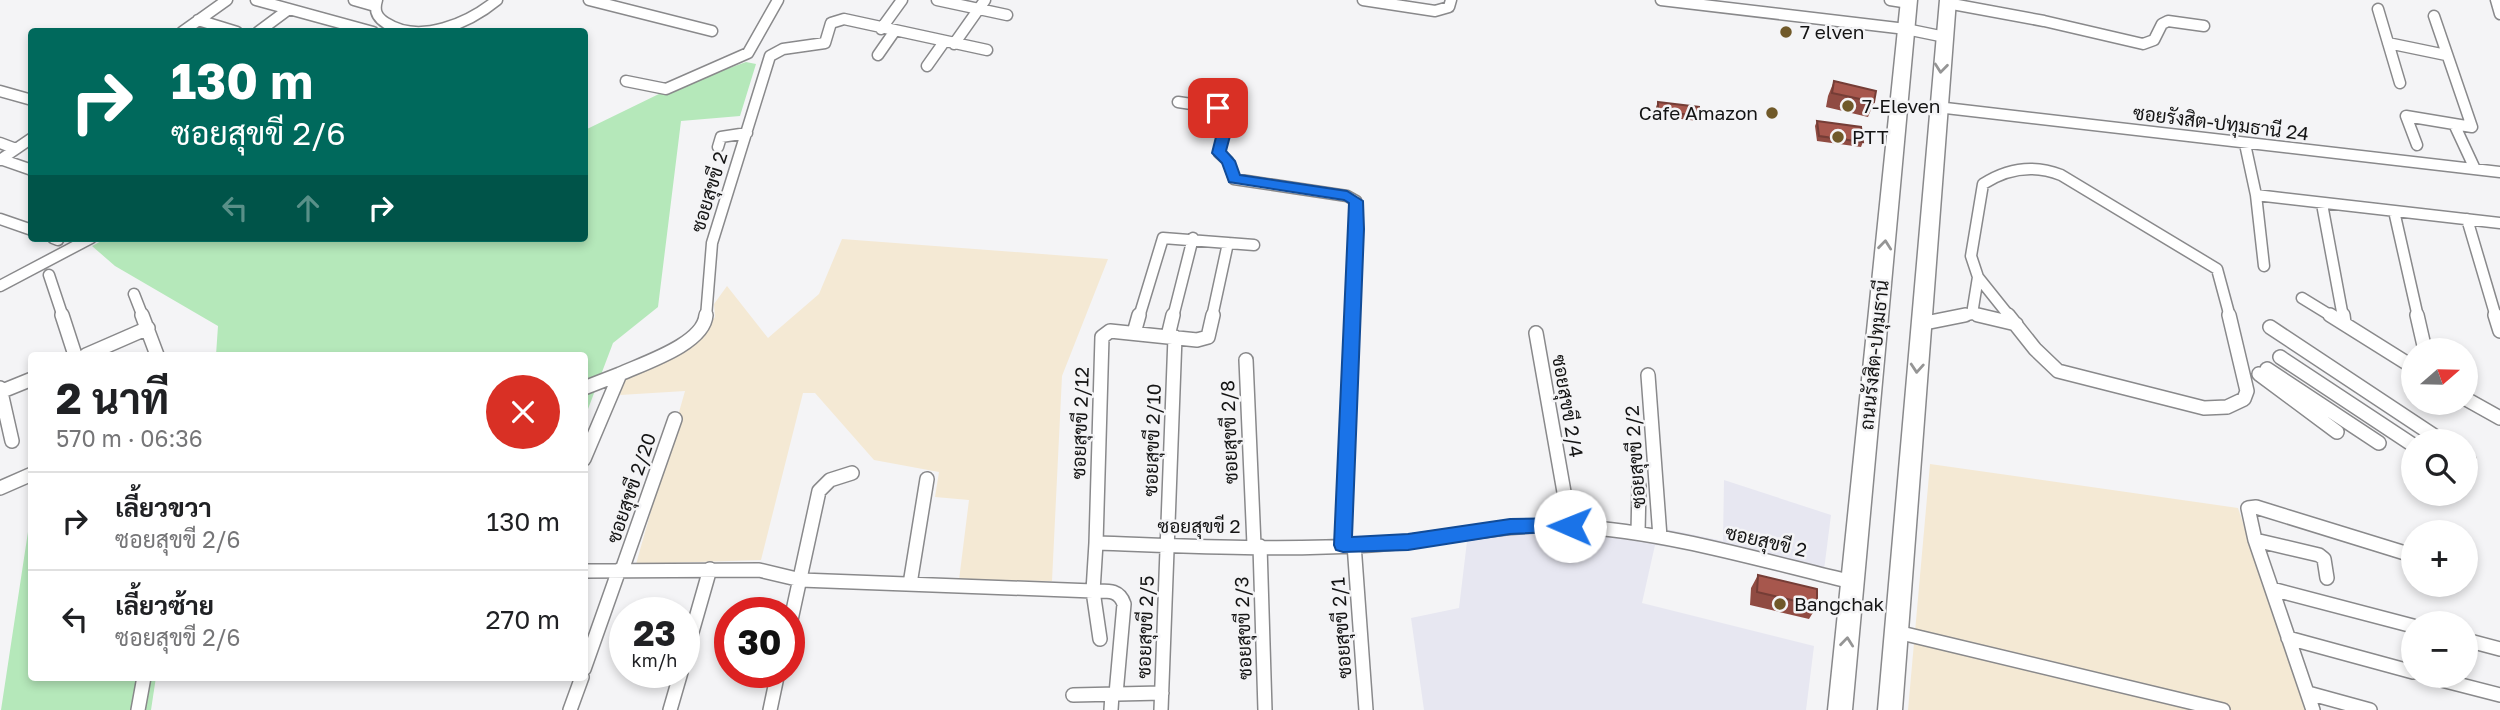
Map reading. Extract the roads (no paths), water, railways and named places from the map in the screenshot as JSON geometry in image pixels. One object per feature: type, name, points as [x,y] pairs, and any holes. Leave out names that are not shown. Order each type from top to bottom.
[{"type":"main road","name":"ถนนรังสิต-ปทุมธานี","points":[[1840,710],[1906,26],[1903,1]]},
{"type":"main road","points":[[1890,710],[1947,2]]},
{"type":"street","points":[[187,28],[226,0]]},
{"type":"street","points":[[256,0],[359,28]]},
{"type":"street","points":[[354,0],[376,3],[377,16],[394,28]]},
{"type":"street","points":[[443,28],[482,13],[497,0]]},
{"type":"street","points":[[589,0],[712,31]]},
{"type":"street","points":[[634,11],[647,0]]},
{"type":"street","points":[[750,54],[778,0]]},
{"type":"street","points":[[881,29],[902,0]]},
{"type":"street","points":[[937,0],[981,4],[1007,15]]},
{"type":"street","points":[[1365,0],[1435,11],[1449,7],[1451,0]]},
{"type":"street","points":[[1661,0],[1906,26]]},
{"type":"street","points":[[1699,0],[1906,26],[1945,37]]},
{"type":"street","points":[[2496,0],[2500,14]]},
{"type":"street","points":[[1947,2],[2143,44],[2154,40],[2162,24],[2168,21],[2204,26]]},
{"type":"street","points":[[927,66],[981,4]]},
{"type":"street","points":[[263,28],[289,9]]},
{"type":"street","points":[[2378,9],[2400,83]]},
{"type":"street","points":[[2417,145],[2406,116],[2472,127],[2434,16]]},
{"type":"street","points":[[626,81],[661,90],[750,54],[767,56],[785,47],[817,47],[825,43],[831,23],[847,18],[894,32],[987,50]]},
{"type":"street","points":[[198,20],[224,28]]},
{"type":"street","points":[[327,28],[335,21]]},
{"type":"street","points":[[878,55],[894,32]]},
{"type":"street","points":[[2388,43],[2446,55]]},
{"type":"street","name":"ซอยสุขขี 2","points":[[588,386],[691,341],[706,321],[712,243],[767,56]]},
{"type":"street","points":[[0,91],[28,99]]},
{"type":"street","name":"ซอยสุขขี 2/1","points":[[1178,102],[1218,108],[1222,112],[1227,121],[1219,153],[1228,161],[1234,179],[1347,195],[1356,201],[1349,545],[1366,710]]},
{"type":"street","name":"ซอยรังสิต-ปทุมธานี 24","points":[[1937,107],[2500,172]]},
{"type":"street","points":[[2455,124],[2475,169]]},
{"type":"street","points":[[718,147],[721,137],[745,133]]},
{"type":"street","points":[[0,160],[28,141]]},
{"type":"street","points":[[0,143],[16,149]]},
{"type":"street","points":[[2245,144],[2256,195],[2264,266]]},
{"type":"street","points":[[0,160],[28,169]]},
{"type":"street","points":[[2026,168],[2050,170],[2217,269],[2244,370],[2247,391],[2244,399],[2227,407],[2204,408],[2064,374],[2035,349],[1978,277],[1971,256],[1983,184],[2026,168]]},
{"type":"street","points":[[2256,195],[2500,223]]},
{"type":"street","points":[[2322,204],[2344,323]]},
{"type":"street","points":[[2394,211],[2423,338]]},
{"type":"street","points":[[0,219],[28,229]]},
{"type":"street","points":[[2467,219],[2500,331]]},
{"type":"street","points":[[1228,243],[1208,337],[1197,340],[1133,333],[1160,241],[1167,237],[1192,238],[1255,245]]},
{"type":"street","name":"ซอยสุขขี 2/10","points":[[1168,545],[1171,336],[1192,238]]},
{"type":"street","points":[[0,286],[83,242]]},
{"type":"street","points":[[49,275],[74,352]]},
{"type":"street","points":[[1972,314],[1978,277]]},
{"type":"street","points":[[134,293],[156,352]]},
{"type":"street","points":[[2302,298],[2401,359]]},
{"type":"street","points":[[1920,324],[1972,314],[2016,324]]},
{"type":"street","points":[[2270,327],[2424,429]]},
{"type":"street","points":[[93,352],[148,328]]},
{"type":"street","name":"ซอยสุขขี 2/12","points":[[1096,543],[1102,337],[1111,331],[1133,333]]},
{"type":"street","name":"ซอยสุขขี 2/4","points":[[1536,333],[1570,526]]},
{"type":"street","points":[[2263,371],[2296,345]]},
{"type":"street","points":[[2280,357],[2401,437]]},
{"type":"street","name":"ซอยสุขขี 2/8","points":[[1246,360],[1257,545]]},
{"type":"street","points":[[2244,370],[2263,371],[2379,443]]},
{"type":"street","points":[[2263,371],[2337,432]]},
{"type":"street","points":[[588,450],[620,374]]},
{"type":"street","name":"ซอยสุขขี 2/2","points":[[1648,375],[1660,537]]},
{"type":"street","points":[[12,441],[0,391],[28,380]]},
{"type":"street","points":[[2478,405],[2500,418]]},
{"type":"street","name":"ซอยสุขขี 2/20","points":[[621,570],[675,419]]},
{"type":"street","points":[[797,597],[819,491],[830,480],[852,473]]},
{"type":"street","points":[[0,488],[28,476]]},
{"type":"street","points":[[910,584],[927,479]]},
{"type":"street","points":[[1638,533],[1639,486]]},
{"type":"street","points":[[2313,710],[2247,510],[2250,506],[2401,552]]},
{"type":"street","name":"ซอยสุขขี 2","points":[[1096,543],[1349,545],[1408,542],[1510,527],[1570,526],[1660,537],[1852,582]]},
{"type":"street","points":[[2255,540],[2319,555],[2324,559],[2327,579]]},
{"type":"street","points":[[1096,543],[1093,591],[1100,639]]},
{"type":"street","name":"ซอยสุขขี 2/5","points":[[1161,710],[1168,545]]},
{"type":"street","name":"ซอยสุขขี 2/3","points":[[1257,545],[1265,710]]},
{"type":"street","points":[[700,602],[709,569]]},
{"type":"street","points":[[588,658],[621,570]]},
{"type":"street","points":[[588,571],[760,570],[802,580],[1116,592],[1122,596],[1124,604],[1113,699]]},
{"type":"street","points":[[2272,589],[2401,623]]},
{"type":"street","points":[[1897,632],[2223,710]]},
{"type":"street","points":[[2288,638],[2401,669]]},
{"type":"street","points":[[2478,643],[2500,649]]},
{"type":"street","points":[[138,710],[143,681]]},
{"type":"street","points":[[570,710],[581,681]]},
{"type":"street","points":[[670,710],[676,688]]},
{"type":"street","points":[[770,710],[775,688]]},
{"type":"street","points":[[2473,688],[2500,695]]},
{"type":"street","points":[[1073,695],[1113,699],[1162,693]]},
{"type":"street","points":[[2308,693],[2370,710]]},
{"type":"place","name":"7 elven","points":[[1786,32]]},
{"type":"place","name":"7-Eleven","points":[[1848,106]]},
{"type":"place","name":"Cafe Amazon","points":[[1772,113]]},
{"type":"place","name":"PTT","points":[[1838,137]]},
{"type":"place","name":"Bangchak","points":[[1780,604]]}]
